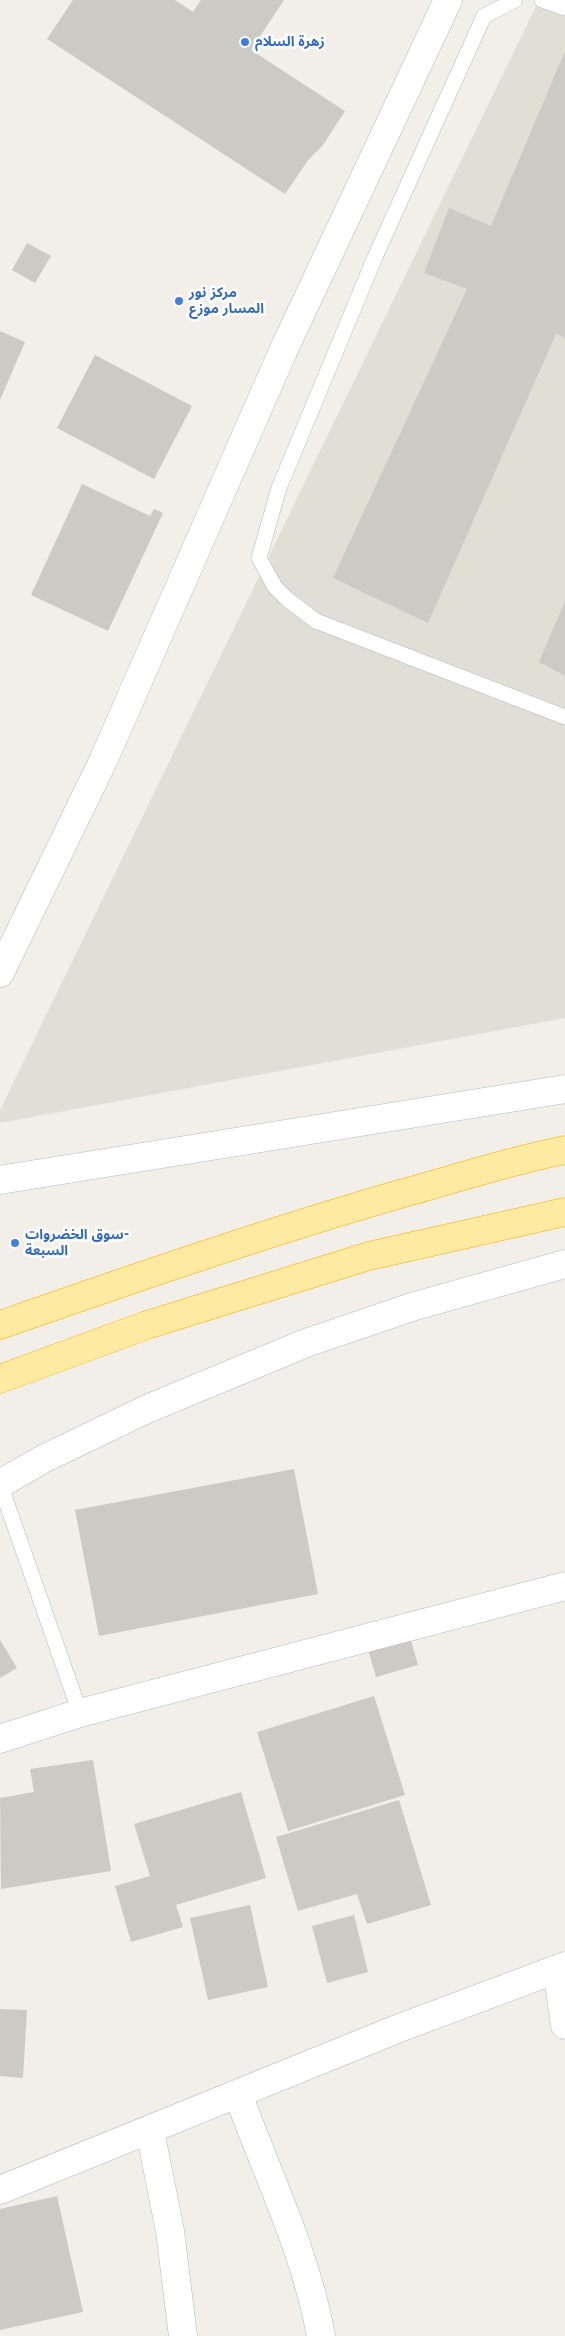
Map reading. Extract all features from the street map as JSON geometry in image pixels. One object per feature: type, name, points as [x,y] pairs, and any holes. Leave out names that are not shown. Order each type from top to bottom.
[{"type":"highway","points":[[0,1326],[123,1282],[347,1210],[532,1157],[565,1150]]},
{"type":"highway","points":[[0,1379],[147,1325],[368,1256],[565,1212]]},
{"type":"street","points":[[0,973],[103,761],[284,349],[448,0]]},
{"type":"street","points":[[0,1180],[565,1089]]},
{"type":"street","points":[[0,1484],[45,1458],[147,1409],[306,1342],[415,1306],[565,1264]]},
{"type":"street","points":[[0,1739],[80,1713],[565,1586]]},
{"type":"street","points":[[0,2190],[150,2131],[397,2029],[561,1968],[565,2025]]},
{"type":"street","points":[[238,2094],[308,2280],[314,2298],[321,2336]]},
{"type":"street","points":[[150,2131],[170,2232],[183,2336]]},
{"type":"lane","points":[[515,0],[484,16],[375,257],[282,478],[259,558],[275,586],[316,621],[565,717]]},
{"type":"lane","points":[[542,0],[565,8]]},
{"type":"lane","points":[[0,1484],[80,1713]]},
{"type":"shaded area","points":[[539,0],[565,0],[565,1018],[0,1123],[0,1110]]},
{"type":"building","points":[[73,0],[175,0],[193,12],[201,0],[284,0],[251,50],[345,111],[323,145],[309,159],[285,194],[47,39]]},
{"type":"building","points":[[565,51],[565,338],[556,334],[428,623],[333,578],[467,289],[424,273],[449,208],[491,226]]},
{"type":"building","points":[[27,243],[51,256],[35,283],[12,270]]},
{"type":"building","points":[[0,331],[25,342],[0,400]]},
{"type":"building","points":[[95,355],[192,406],[154,479],[57,428]]},
{"type":"building","points":[[82,484],[150,516],[154,509],[163,513],[108,631],[31,595]]},
{"type":"building","points":[[565,601],[565,676],[539,662]]},
{"type":"building","points":[[294,1469],[318,1594],[99,1636],[75,1510]]},
{"type":"building","points":[[410,1637],[418,1665],[376,1677],[368,1649]]},
{"type":"building","points":[[0,1640],[17,1668],[0,1678]]},
{"type":"building","points":[[374,1696],[405,1795],[288,1831],[257,1732]]},
{"type":"building","points":[[93,1760],[111,1871],[1,1889],[0,1798],[34,1792],[30,1769]]},
{"type":"building","points":[[241,1792],[266,1878],[176,1905],[183,1927],[131,1942],[115,1886],[150,1876],[134,1824]]},
{"type":"building","points":[[399,1800],[431,1905],[367,1924],[357,1894],[298,1911],[276,1837]]},
{"type":"building","points":[[250,1905],[268,1987],[208,2000],[190,1918]]},
{"type":"building","points":[[354,1915],[368,1972],[327,1983],[312,1926]]},
{"type":"building","points":[[0,2009],[27,2010],[23,2078],[0,2076]]},
{"type":"building","points":[[57,2196],[83,2312],[0,2330],[0,2209]]},
{"type":"place","name":"زهرة السلام","points":[[245,42]]},
{"type":"place","name":"مركز نور المسار موزع","points":[[179,301]]},
{"type":"place","name":"سوق الخضروات- السبعة","points":[[15,1243]]}]
